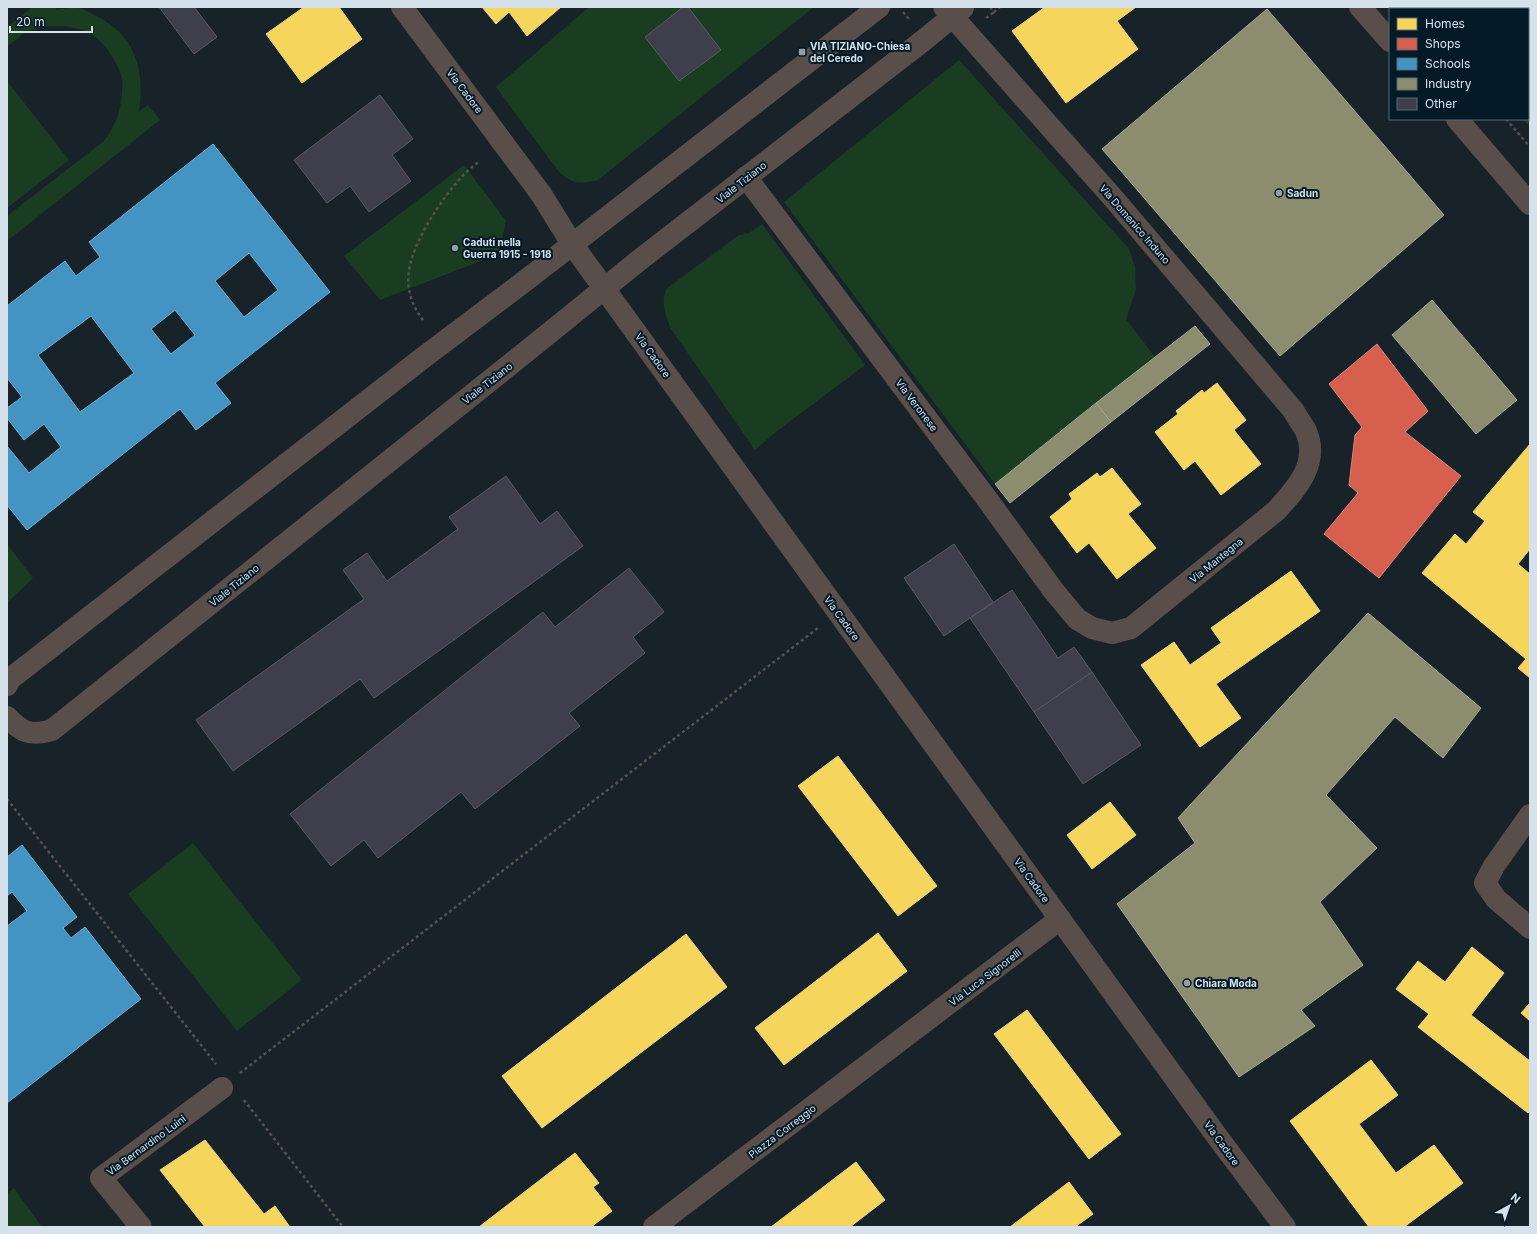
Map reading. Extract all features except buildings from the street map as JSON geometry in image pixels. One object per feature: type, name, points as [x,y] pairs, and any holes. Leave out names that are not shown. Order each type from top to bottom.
[{"type":"street","name":"Via Cadore","points":[[402,7],[541,194],[572,244],[1284,1227]]},
{"type":"street","points":[[7,685],[10,679],[66,635],[879,7]]},
{"type":"street","points":[[1360,7],[1389,40]]},
{"type":"street","name":"Viale Tiziano","points":[[7,717],[21,731],[32,733],[52,730],[605,288],[924,40],[953,10]]},
{"type":"street","name":"Via Domenico Induno","points":[[953,10],[1293,410],[1305,430],[1310,451]]},
{"type":"street","points":[[1458,120],[1530,204]]},
{"type":"street","name":"Via Veronese","points":[[746,177],[978,487],[1053,590],[1077,619],[1092,628]]},
{"type":"street","name":"Via Mantegna","points":[[1092,628],[1112,633],[1131,628],[1174,595],[1276,511],[1296,489],[1306,470],[1310,451]]},
{"type":"street","points":[[1530,815],[1484,882],[1496,899],[1530,928]]},
{"type":"street","name":"Via Luca Signorelli","points":[[910,1034],[1060,919]]},
{"type":"street","name":"Piazza Correggio","points":[[654,1227],[910,1034]]},
{"type":"street","name":"Via Bernardino Luini","points":[[141,1227],[101,1178],[226,1085]]},
{"type":"path","points":[[990,7],[994,12],[1000,7]]},
{"type":"path","points":[[1507,120],[1530,147]]},
{"type":"path","points":[[423,320],[412,302],[409,290],[408,272],[411,260],[429,221],[447,195],[469,168],[479,162]]},
{"type":"path","points":[[226,1085],[821,625]]},
{"type":"path","points":[[7,799],[226,1085],[343,1227]]},
{"type":"green space","points":[[32,7],[58,7],[55,10],[79,8],[110,24],[129,44],[139,68],[141,96],[139,111],[148,105],[160,120],[7,241],[7,216],[104,141],[117,118],[121,98],[122,80],[118,66],[102,43],[91,34],[76,28],[50,26],[33,29],[26,32],[7,47],[7,27]]},
{"type":"green space","points":[[589,7],[814,7],[598,180],[581,183],[568,179],[559,172],[496,87]]},
{"type":"green space","points":[[1427,7],[1530,7],[1530,127],[1524,120],[1529,120],[1529,8]]},
{"type":"green space","points":[[959,60],[1129,249],[1135,267],[1136,289],[1126,319],[1155,357],[995,484],[784,202]]},
{"type":"green space","points":[[7,81],[69,160],[7,208]]},
{"type":"green space","points":[[464,165],[506,221],[499,254],[380,300],[344,256]]},
{"type":"green space","points":[[762,224],[865,365],[777,431],[755,450],[671,329],[665,314],[664,300],[666,289],[739,235],[749,233]]},
{"type":"green space","points":[[7,544],[33,578],[7,603]]},
{"type":"green space","points":[[193,843],[302,980],[237,1031],[128,894]]},
{"type":"green space","points":[[14,1188],[42,1227],[7,1227],[7,1194]]},
{"type":"place","name":"VIA TIZIANO-Chiesa del Ceredo","points":[[802,52]]},
{"type":"place","name":"Sadun","points":[[1279,193]]},
{"type":"place","name":"Caduti nella Guerra 1915 - 1918","points":[[455,248]]},
{"type":"place","name":"Chiara Moda","points":[[1187,983]]}]
